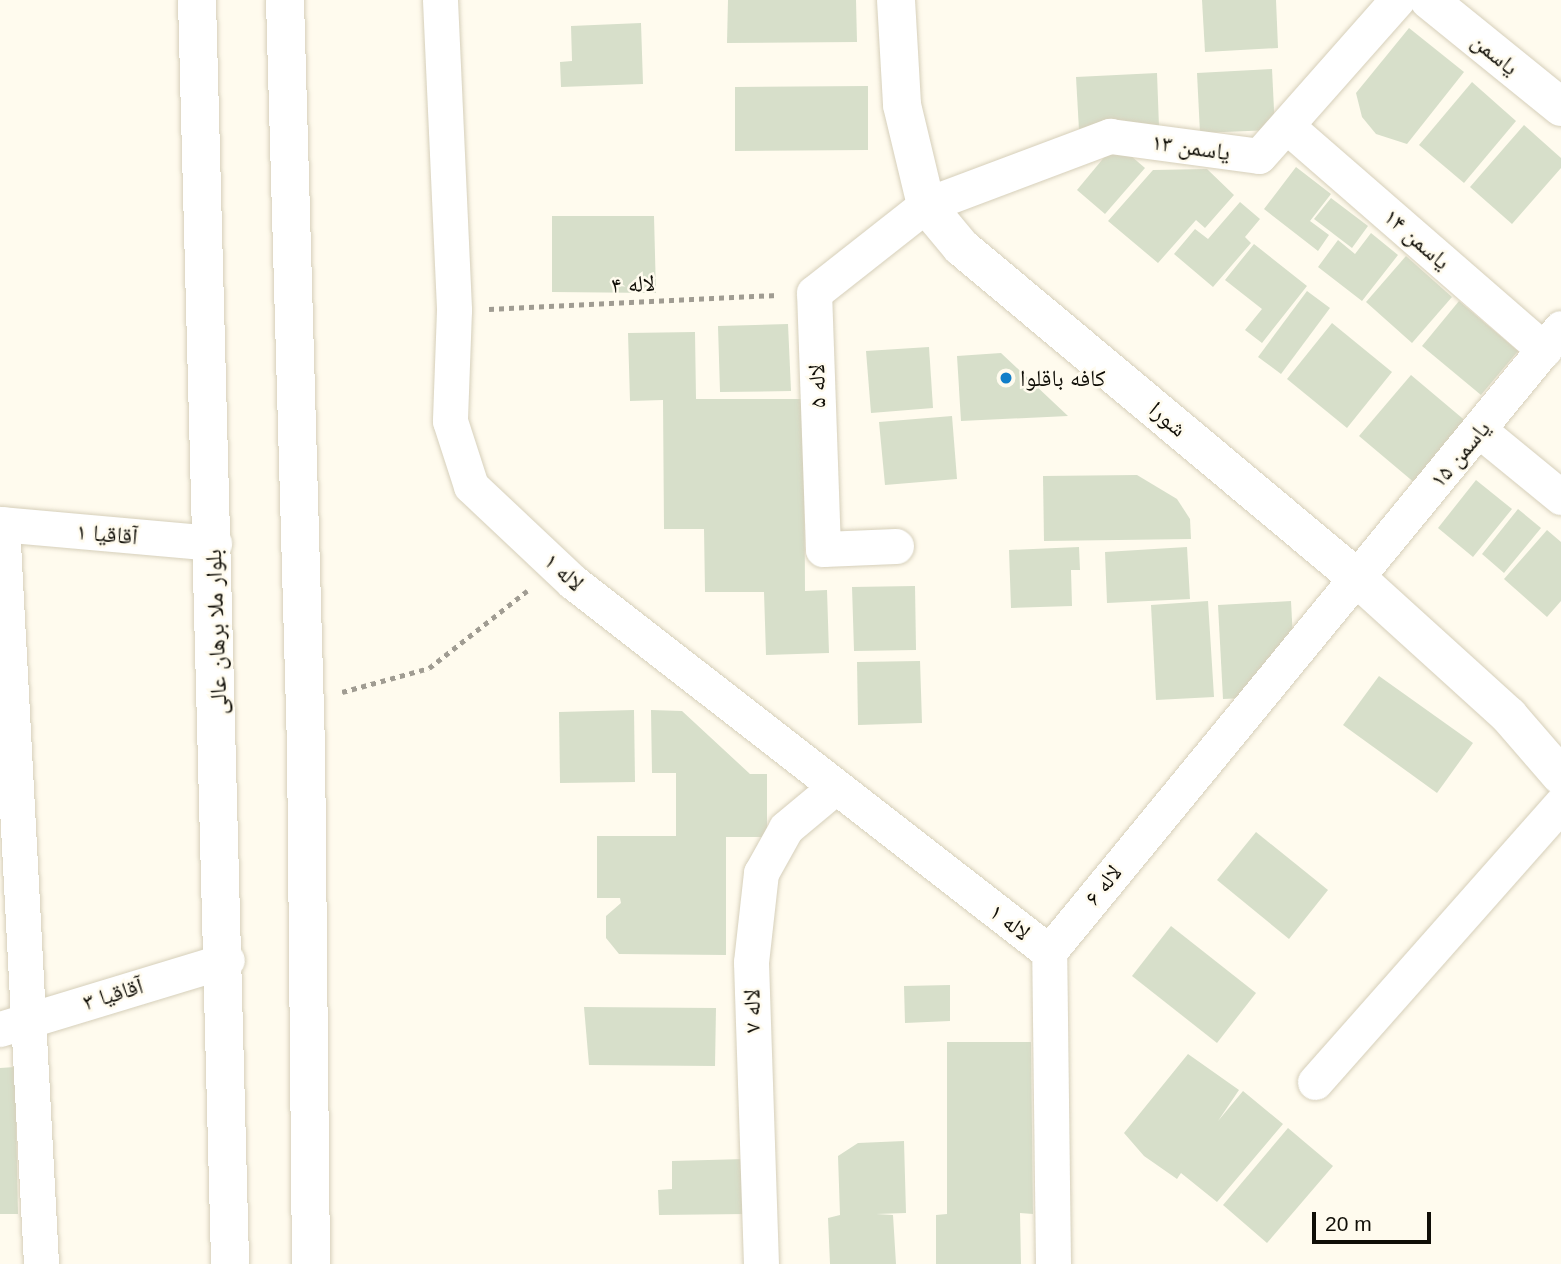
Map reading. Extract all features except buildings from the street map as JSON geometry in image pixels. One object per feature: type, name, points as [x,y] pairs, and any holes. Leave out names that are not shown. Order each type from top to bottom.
[{"type":"main road","name":"بلوار ملا برهان عالی","points":[[197,0],[226,960],[230,1264]]},
{"type":"main road","points":[[285,0],[306,745],[312,1264]]},
{"type":"main road","name":"شورا","points":[[897,0],[902,105],[926,205],[961,247],[1357,578],[1509,716],[1561,776]]},
{"type":"main road","name":"یاسمن","points":[[1429,0],[1561,107]]},
{"type":"street","name":"لاله ۱","points":[[440,0],[454,310],[450,421],[471,486],[559,568],[834,788],[1049,951]]},
{"type":"street","name":"یاسمن ۱۳","points":[[926,205],[1110,136],[1259,156],[1289,128],[1397,0]]},
{"type":"street","name":"یاسمن ۱۴","points":[[1289,128],[1553,339]]},
{"type":"street","points":[[814,293],[926,205]]},
{"type":"street","name":"لاله ۵","points":[[814,293],[823,549],[896,547]]},
{"type":"street","name":"یاسمن ۱۵","points":[[1357,578],[1553,339]]},
{"type":"street","points":[[1479,430],[1561,497]]},
{"type":"street","name":"آقاقیا ۱","points":[[1,524],[214,543]]},
{"type":"street","points":[[1,524],[15,1024],[41,1264]]},
{"type":"street","name":"لاله ۶","points":[[1049,951],[1357,578]]},
{"type":"street","name":"لاله ۷","points":[[761,1264],[751,962],[761,873],[786,828],[834,788]]},
{"type":"street","points":[[1315,1082],[1561,804]]},
{"type":"street","points":[[1049,951],[1053,1264]]},
{"type":"street","name":"آقاقیا ۳","points":[[15,1024],[226,960]]},
{"type":"path","name":"لاله ۴","points":[[454,310],[814,293]]},
{"type":"path","points":[[306,745],[315,718],[333,694],[429,668],[559,568]]},
{"type":"place","name":"کافه باقلوا","points":[[1006,378]]}]
